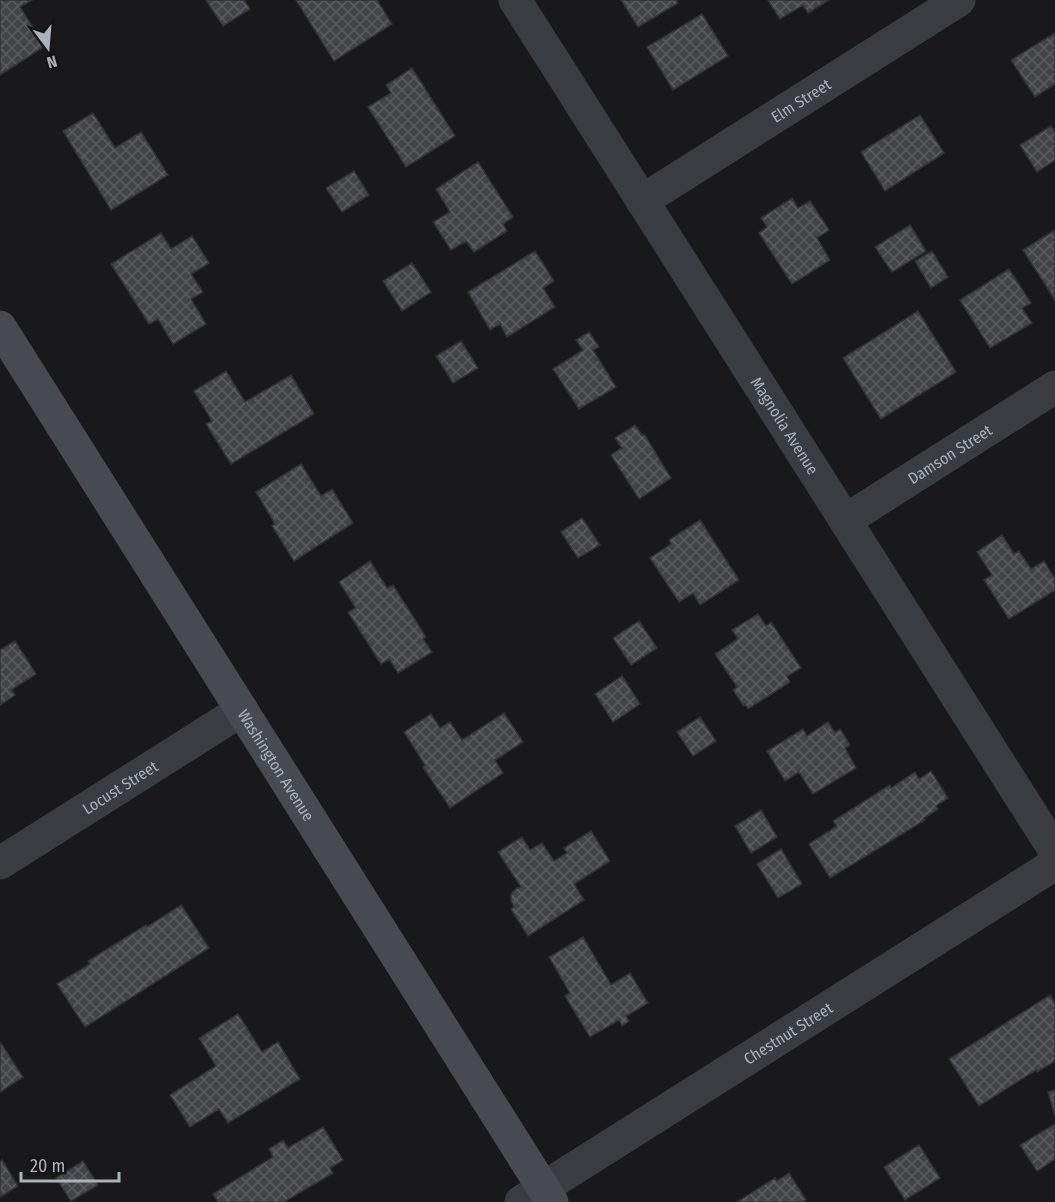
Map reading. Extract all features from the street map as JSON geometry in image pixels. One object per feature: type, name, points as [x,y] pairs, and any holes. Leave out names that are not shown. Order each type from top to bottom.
[{"type":"main road","name":"Washington Avenue","points":[[0,327],[242,710],[539,1197]]},
{"type":"street","name":"Magnolia Avenue","points":[[515,0],[1055,851]]},
{"type":"street","name":"Elm Street","points":[[642,201],[959,0]]},
{"type":"street","name":"Damson Street","points":[[846,520],[1055,387]]},
{"type":"street","name":"Locust Street","points":[[0,863],[242,710]]},
{"type":"street","name":"Chestnut Street","points":[[539,1197],[1055,864]]},
{"type":"building","points":[[0,0],[32,0],[20,7],[45,46],[0,75]]},
{"type":"building","points":[[206,0],[244,0],[250,9],[223,26]]},
{"type":"building","points":[[296,0],[377,0],[392,24],[334,61]]},
{"type":"building","points":[[621,0],[676,0],[678,3],[638,27]]},
{"type":"building","points":[[768,0],[829,0],[808,13],[803,5],[780,19]]},
{"type":"building","points":[[702,14],[728,56],[673,90],[647,47]]},
{"type":"building","points":[[1055,33],[1055,84],[1035,97],[1011,60]]},
{"type":"building","points":[[412,68],[455,136],[406,167],[368,107],[391,93],[386,85]]},
{"type":"building","points":[[93,113],[115,148],[141,132],[168,175],[111,210],[63,131]]},
{"type":"building","points":[[920,115],[944,153],[885,191],[861,152]]},
{"type":"building","points":[[1051,126],[1055,132],[1055,160],[1037,172],[1020,145]]},
{"type":"building","points":[[478,162],[513,217],[503,224],[507,231],[474,252],[466,241],[451,250],[433,222],[450,212],[436,189]]},
{"type":"building","points":[[354,171],[369,195],[342,212],[326,188]]},
{"type":"building","points":[[792,198],[798,208],[810,201],[829,230],[817,238],[830,260],[792,284],[759,233],[767,227],[761,218]]},
{"type":"building","points":[[910,225],[926,251],[892,272],[875,247]]},
{"type":"building","points":[[1055,230],[1055,300],[1023,250]]},
{"type":"building","points":[[161,233],[171,249],[192,236],[209,263],[191,274],[203,292],[191,299],[206,324],[173,344],[158,319],[149,324],[111,264]]},
{"type":"building","points":[[535,251],[554,281],[543,288],[555,307],[507,337],[500,324],[490,330],[468,292]]},
{"type":"building","points":[[932,251],[948,277],[931,288],[915,261]]},
{"type":"building","points":[[412,263],[431,292],[402,311],[383,281]]},
{"type":"building","points":[[1009,269],[1031,303],[1022,308],[1032,323],[990,348],[960,300]]},
{"type":"building","points":[[918,311],[956,372],[881,419],[843,358]]},
{"type":"building","points":[[589,332],[599,347],[593,350],[616,387],[579,409],[553,369],[583,350],[576,340]]},
{"type":"building","points":[[461,341],[478,368],[453,383],[436,356]]},
{"type":"building","points":[[226,371],[245,402],[291,375],[314,414],[231,464],[206,424],[212,421],[194,391]]},
{"type":"building","points":[[635,425],[642,435],[644,434],[671,478],[639,499],[611,455],[622,448],[615,438]]},
{"type":"building","points":[[301,464],[321,496],[332,489],[353,523],[294,561],[272,526],[275,524],[256,492]]},
{"type":"building","points":[[582,518],[600,545],[578,558],[561,532]]},
{"type":"building","points":[[700,520],[739,580],[700,605],[693,593],[679,602],[650,558],[671,544],[669,540]]},
{"type":"building","points":[[1002,535],[1014,554],[1019,551],[1031,569],[1044,561],[1055,579],[1055,590],[1009,619],[984,580],[992,575],[977,552]]},
{"type":"building","points":[[370,561],[387,588],[393,585],[426,637],[423,639],[432,652],[398,673],[389,659],[381,664],[348,612],[356,608],[339,582]]},
{"type":"building","points":[[758,614],[766,626],[771,622],[801,668],[787,676],[790,682],[748,709],[733,690],[737,687],[715,654],[738,639],[732,630]]},
{"type":"building","points":[[639,621],[657,648],[631,665],[613,638]]},
{"type":"building","points":[[15,641],[36,674],[11,690],[15,695],[0,705],[0,650]]},
{"type":"building","points":[[622,676],[640,704],[613,722],[595,694]]},
{"type":"building","points":[[504,713],[523,742],[495,760],[503,773],[450,808],[423,767],[425,765],[404,732],[431,714],[440,728],[450,722],[462,740]]},
{"type":"building","points":[[700,717],[716,741],[693,756],[677,732]]},
{"type":"building","points":[[828,722],[835,733],[840,729],[850,745],[845,748],[856,768],[813,794],[799,772],[785,781],[767,751],[803,729],[807,736]]},
{"type":"building","points":[[931,771],[948,798],[936,806],[938,809],[924,818],[925,820],[830,878],[809,844],[837,826],[833,821],[890,785],[891,788],[915,772],[919,779]]},
{"type":"building","points":[[761,810],[777,837],[751,853],[735,826]]},
{"type":"building","points":[[591,831],[610,861],[574,884],[584,900],[528,936],[511,909],[514,907],[511,894],[521,887],[498,852],[522,837],[530,850],[542,843],[554,861],[567,853],[564,848]]},
{"type":"building","points":[[781,849],[802,884],[778,898],[757,864]]},
{"type":"building","points":[[181,905],[209,948],[85,1027],[57,984],[90,964],[88,961]]},
{"type":"building","points":[[583,937],[611,985],[630,973],[648,1003],[626,1016],[629,1021],[622,1026],[619,1020],[590,1037],[565,996],[570,993],[549,957]]},
{"type":"building","points":[[1050,995],[1055,1004],[1055,1061],[1037,1072],[1036,1070],[979,1106],[949,1059]]},
{"type":"building","points":[[238,1014],[262,1052],[278,1042],[300,1079],[228,1123],[219,1109],[190,1127],[170,1095],[216,1066],[199,1038]]},
{"type":"building","points":[[0,1042],[23,1077],[0,1092]]},
{"type":"building","points":[[1055,1090],[1055,1116],[1048,1092]]},
{"type":"building","points":[[1055,1124],[1055,1159],[1037,1171],[1020,1145]]},
{"type":"building","points":[[323,1127],[343,1160],[330,1168],[333,1173],[284,1202],[218,1202],[213,1194],[273,1157],[269,1149],[283,1140],[288,1148]]},
{"type":"building","points":[[919,1145],[940,1178],[905,1200],[884,1167]]},
{"type":"building","points":[[2,1160],[18,1186],[0,1197],[0,1162]]},
{"type":"building","points":[[83,1161],[98,1185],[71,1201],[56,1178]]},
{"type":"building","points":[[789,1173],[806,1200],[802,1202],[737,1202],[775,1178],[777,1181]]}]
